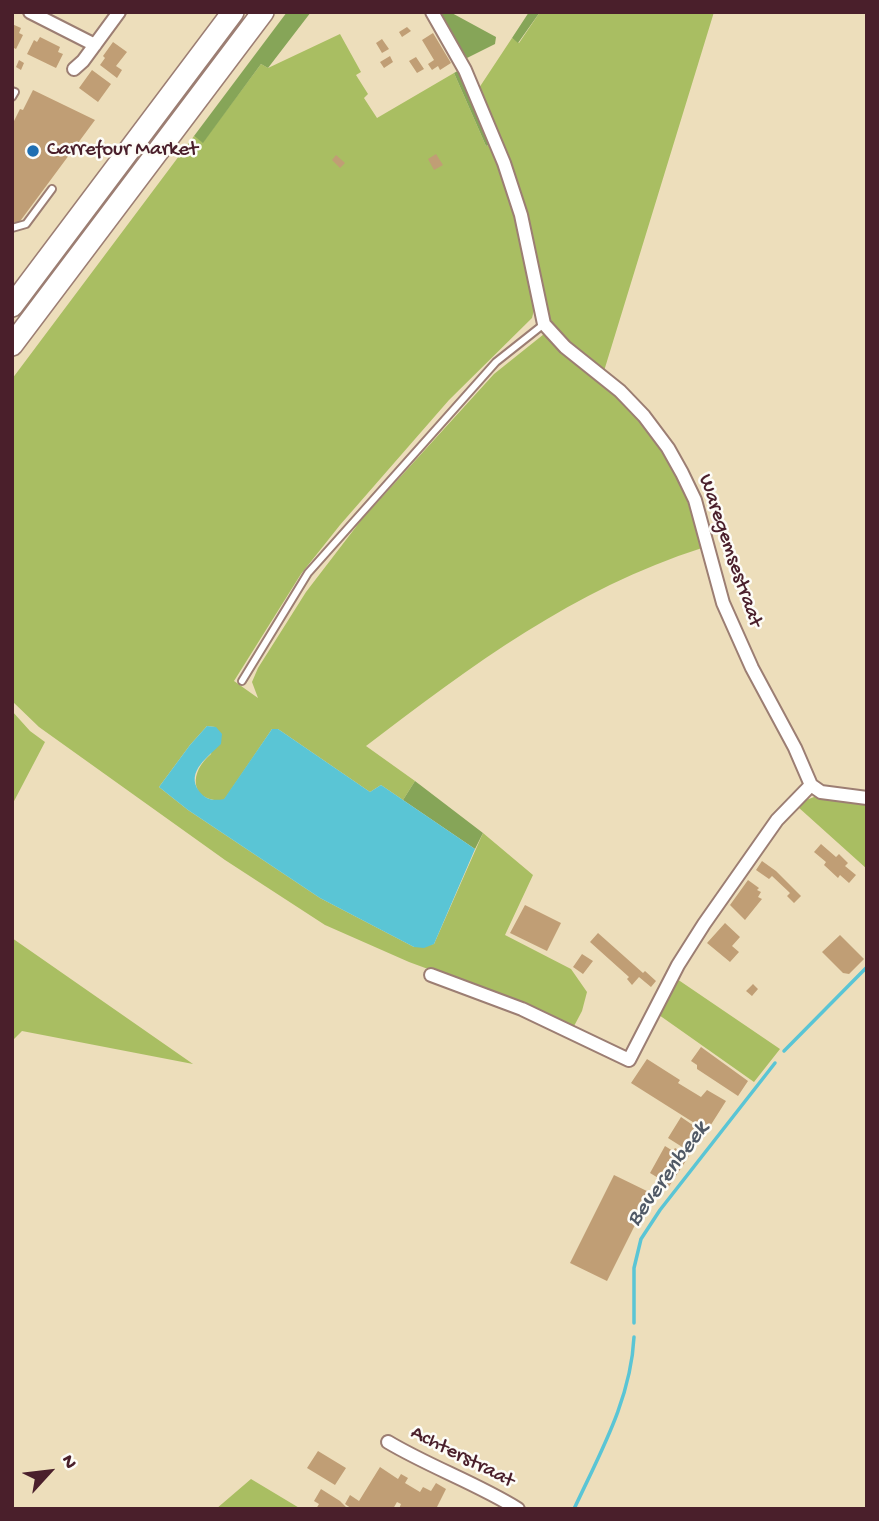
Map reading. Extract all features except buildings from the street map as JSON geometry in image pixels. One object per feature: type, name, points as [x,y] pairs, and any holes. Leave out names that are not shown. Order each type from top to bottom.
[{"type":"main road","points":[[12,306],[233,12]]},
{"type":"main road","points":[[12,345],[262,12]]},
{"type":"street","points":[[30,12],[94,45]]},
{"type":"street","points":[[74,69],[119,12]]},
{"type":"street","points":[[432,12],[465,69],[504,163],[521,215],[544,324]]},
{"type":"street","name":"Waregemsestraat","points":[[544,324],[565,347],[620,391],[644,416],[668,448],[695,500],[723,603],[811,785]]},
{"type":"street","points":[[431,975],[522,1009],[629,1060],[678,965],[777,820],[811,785],[821,792],[867,798]]},
{"type":"street","name":"Achterstraat","points":[[388,1442],[419,1460],[473,1483],[519,1509]]},
{"type":"lane","points":[[12,91],[15,92],[12,97]]},
{"type":"lane","points":[[12,229],[26,224],[52,189]]},
{"type":"lane","points":[[243,681],[309,573],[496,362],[544,324]]},
{"type":"green space","points":[[287,12],[311,12],[268,68],[261,64],[203,143],[194,136]]},
{"type":"green space","points":[[439,12],[450,12],[496,37],[495,44],[465,59]]},
{"type":"green space","points":[[529,12],[540,12],[518,43],[512,38]]},
{"type":"green space","points":[[540,12],[714,12],[604,371],[573,347],[549,317],[479,88],[512,38],[519,43]]},
{"type":"green space","points":[[340,34],[361,72],[356,75],[368,94],[364,98],[377,118],[454,73],[486,146],[493,143],[515,203],[533,289],[534,310],[532,318],[449,400],[340,525],[301,574],[234,681],[258,698],[252,682],[258,668],[306,592],[362,519],[494,374],[544,334],[613,390],[651,433],[673,468],[702,548],[655,565],[567,607],[485,659],[366,746],[415,781],[403,800],[381,785],[370,792],[278,729],[272,729],[224,800],[204,797],[196,785],[199,770],[211,754],[215,727],[207,726],[159,787],[188,810],[320,898],[414,947],[434,944],[483,833],[533,875],[505,935],[571,969],[587,992],[582,1011],[573,1028],[325,925],[225,860],[39,727],[12,701],[12,379],[194,136],[203,142],[261,64],[268,68]]},
{"type":"green space","points":[[461,69],[493,143],[486,146],[454,73]]},
{"type":"green space","points":[[12,711],[30,731],[45,742],[12,805]]},
{"type":"green space","points":[[415,781],[483,833],[475,849],[403,800]]},
{"type":"green space","points":[[814,797],[867,801],[867,869],[798,807],[798,803]]},
{"type":"green space","points":[[12,938],[193,1064],[22,1031],[12,1041]]},
{"type":"green space","points":[[677,979],[780,1049],[754,1082],[659,1015]]},
{"type":"green space","points":[[251,1479],[301,1509],[216,1509]]},
{"type":"water","points":[[207,726],[216,727],[222,734],[221,744],[200,765],[195,777],[199,791],[207,798],[224,799],[272,729],[278,729],[370,792],[381,785],[475,849],[434,944],[424,948],[414,947],[320,898],[188,810],[159,787]]},
{"type":"waterway","name":"Beverenbeek","points":[[784,1051],[867,967]]},
{"type":"waterway","name":"Beverenbeek","points":[[634,1323],[634,1268],[641,1239],[660,1210],[775,1063]]},
{"type":"waterway","name":"Beverenbeek","points":[[574,1509],[621,1404],[632,1360],[634,1337]]},
{"type":"place","name":"Carrefour Market","points":[[33,151]]}]
